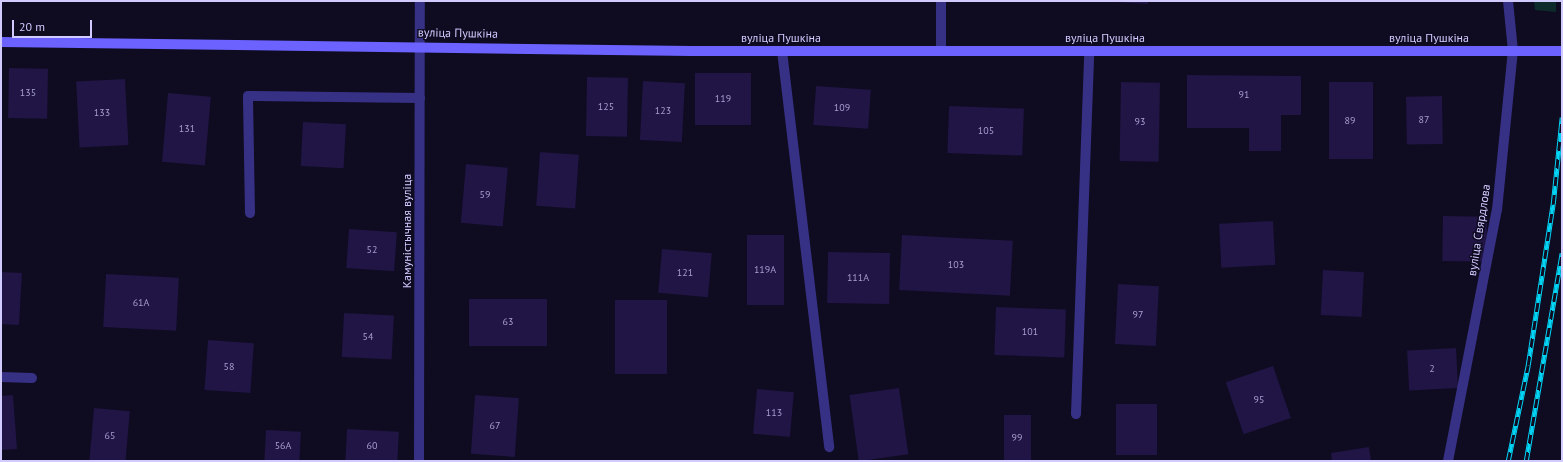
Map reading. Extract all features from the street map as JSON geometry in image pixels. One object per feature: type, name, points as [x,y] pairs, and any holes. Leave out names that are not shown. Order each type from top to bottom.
[{"type":"main road","name":"вуліца Пушкіна","points":[[1,42],[941,51],[1562,51]]},
{"type":"street","name":"Камуністычная вуліца","points":[[419,461],[420,1]]},
{"type":"street","points":[[941,1],[941,51]]},
{"type":"street","name":"вуліца Свярдлова","points":[[1448,461],[1498,210],[1513,51],[1508,1]]},
{"type":"street","points":[[782,50],[829,447]]},
{"type":"street","points":[[1076,414],[1089,51]]},
{"type":"street","points":[[250,213],[248,96],[420,98]]},
{"type":"street","points":[[1,377],[32,378]]},
{"type":"green space","points":[[1534,1],[1556,1],[1556,12],[1535,10]]},
{"type":"building","points":[[1099,1],[1148,1],[1148,4]]},
{"type":"building","points":[[9,68],[48,69],[47,119],[8,118]]},
{"type":"building","points":[[695,73],[751,73],[751,125],[695,125]]},
{"type":"building","points":[[1187,75],[1301,76],[1301,115],[1281,115],[1281,151],[1249,151],[1249,128],[1187,128]]},
{"type":"building","points":[[587,77],[628,78],[627,137],[586,136]]},
{"type":"building","points":[[125,79],[128,145],[80,147],[76,82]]},
{"type":"building","points":[[643,81],[685,83],[682,142],[640,140]]},
{"type":"building","points":[[1121,82],[1160,83],[1159,162],[1120,161]]},
{"type":"building","points":[[1329,82],[1373,82],[1373,159],[1329,159]]},
{"type":"building","points":[[816,86],[871,90],[868,129],[813,125]]},
{"type":"building","points":[[168,93],[211,97],[205,165],[162,162]]},
{"type":"building","points":[[1442,96],[1443,144],[1407,145],[1406,97]]},
{"type":"building","points":[[949,106],[1024,109],[1022,156],[947,153]]},
{"type":"building","points":[[303,122],[346,124],[344,168],[301,166]]},
{"type":"building","points":[[540,152],[579,155],[575,209],[536,206]]},
{"type":"building","points":[[466,164],[508,168],[503,226],[461,223]]},
{"type":"building","points":[[1443,216],[1487,217],[1486,262],[1442,261]]},
{"type":"building","points":[[1273,221],[1275,265],[1221,268],[1219,224]]},
{"type":"building","points":[[349,229],[397,232],[394,271],[346,268]]},
{"type":"building","points":[[747,235],[784,235],[784,305],[747,305]]},
{"type":"building","points":[[902,235],[1013,241],[1010,296],[899,290]]},
{"type":"building","points":[[662,249],[712,253],[708,297],[658,293]]},
{"type":"building","points":[[828,252],[890,253],[889,304],[827,303]]},
{"type":"building","points":[[1323,270],[1364,272],[1362,317],[1321,315]]},
{"type":"building","points":[[1,272],[22,273],[19,325],[1,324]]},
{"type":"building","points":[[106,274],[179,278],[176,331],[103,327]]},
{"type":"building","points":[[1118,284],[1159,286],[1156,346],[1115,344]]},
{"type":"building","points":[[469,299],[547,299],[547,346],[469,346]]},
{"type":"building","points":[[615,300],[667,300],[667,374],[615,374]]},
{"type":"building","points":[[996,307],[1066,309],[1064,357],[994,355]]},
{"type":"building","points":[[344,313],[394,316],[392,360],[342,357]]},
{"type":"building","points":[[208,340],[254,343],[250,393],[205,390]]},
{"type":"building","points":[[1456,348],[1458,388],[1409,391],[1407,351]]},
{"type":"building","points":[[1273,366],[1291,418],[1244,434],[1226,382]]},
{"type":"building","points":[[899,388],[908,454],[859,461],[849,395]]},
{"type":"building","points":[[757,389],[794,392],[790,437],[753,434]]},
{"type":"building","points":[[13,395],[17,449],[1,450],[1,396]]},
{"type":"building","points":[[475,395],[519,398],[515,457],[471,454]]},
{"type":"building","points":[[1116,404],[1157,404],[1157,455],[1116,455]]},
{"type":"building","points":[[94,408],[130,411],[126,461],[89,461]]},
{"type":"building","points":[[1004,415],[1031,415],[1031,461],[1004,461]]},
{"type":"building","points":[[347,429],[399,432],[397,461],[345,461]]},
{"type":"building","points":[[266,430],[301,432],[299,461],[264,461]]},
{"type":"building","points":[[1369,447],[1371,461],[1332,461],[1331,453]]},
{"type":"railway","points":[[1508,461],[1528,365],[1553,204],[1562,117]]},
{"type":"railway","points":[[1526,461],[1562,253]]}]
